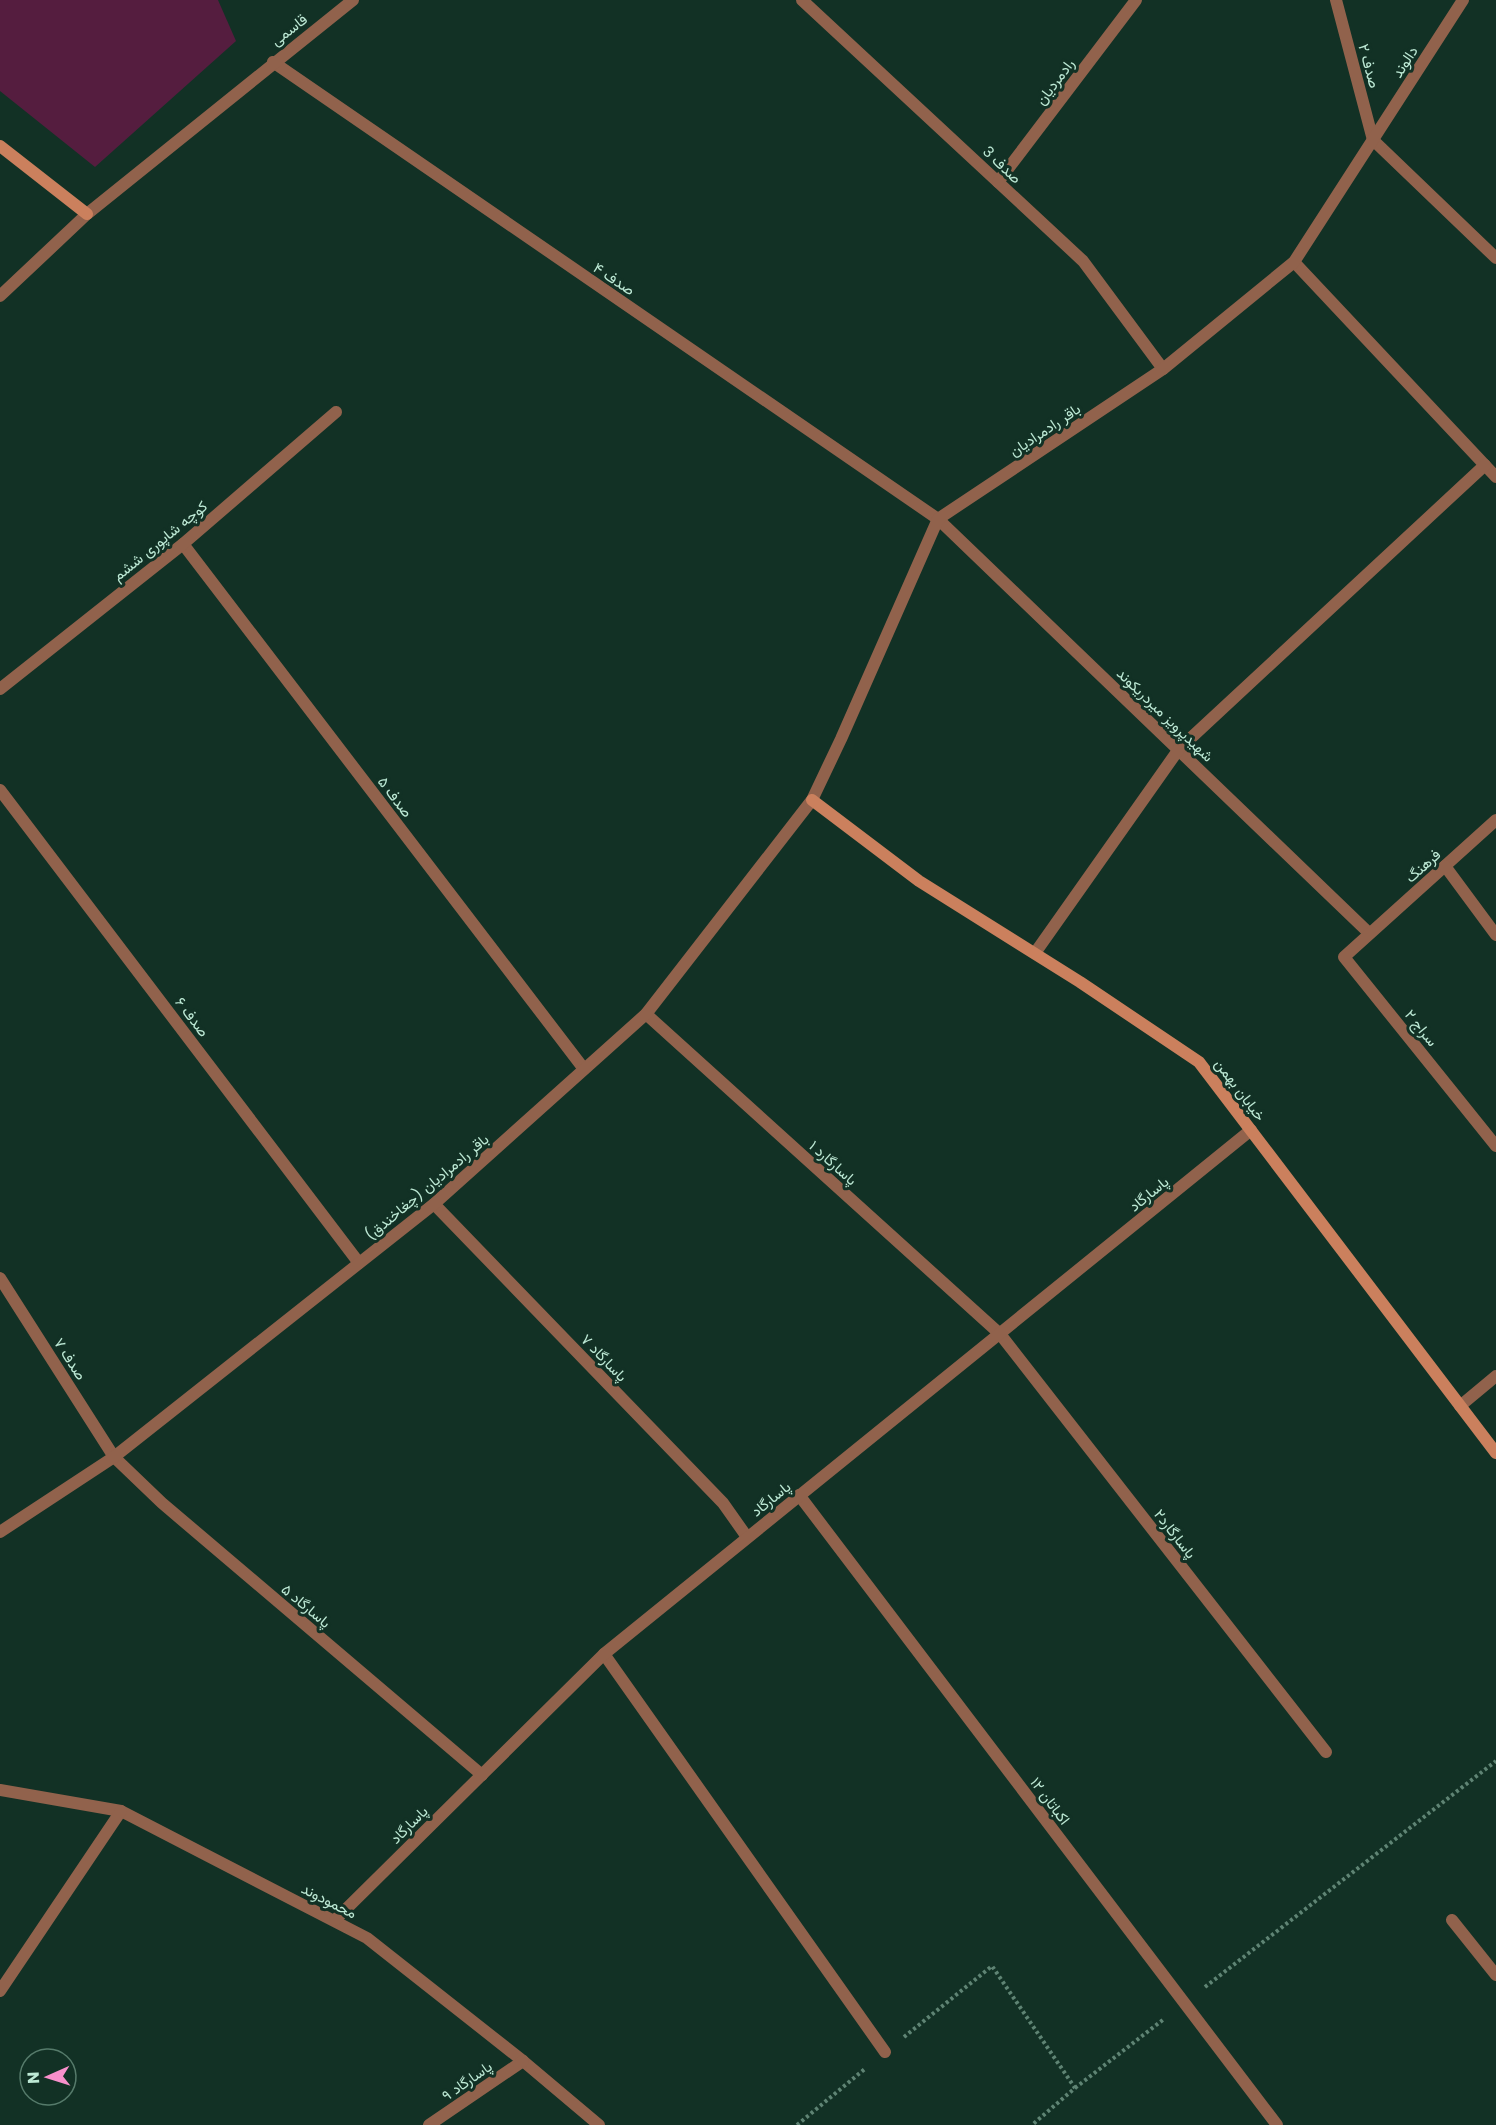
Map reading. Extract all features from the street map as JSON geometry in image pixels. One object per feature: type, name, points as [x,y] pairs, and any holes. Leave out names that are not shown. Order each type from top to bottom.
[{"type":"street","name":"قاسمی","points":[[0,297],[87,214],[273,62],[353,0]]},
{"type":"street","name":"صدف 3","points":[[802,0],[1083,261],[1163,369]]},
{"type":"street","name":"رادمردیان","points":[[998,182],[1136,0]]},
{"type":"street","name":"صدف ۲","points":[[1336,0],[1373,140]]},
{"type":"street","name":"دالوند","points":[[1373,140],[1463,0]]},
{"type":"street","name":"صدف ۴","points":[[273,62],[938,519]]},
{"type":"street","points":[[1373,140],[1496,258]]},
{"type":"street","name":"باقر رادمرادیان","points":[[938,519],[1163,369],[1294,262],[1373,140]]},
{"type":"street","points":[[0,146],[87,214]]},
{"type":"street","points":[[1294,262],[1496,477]]},
{"type":"street","name":"کوچه شاپوری ششم","points":[[0,689],[183,544],[336,412]]},
{"type":"street","points":[[1035,953],[1179,749],[1485,465]]},
{"type":"street","points":[[812,800],[938,519]]},
{"type":"street","name":"شهیدپرویز میردریکوند","points":[[938,519],[1369,933]]},
{"type":"street","name":"صدف ۵","points":[[183,544],[584,1070]]},
{"type":"street","name":"صدف ۶","points":[[0,790],[359,1263]]},
{"type":"street","name":"خیابان بهمن","points":[[812,800],[919,881],[1035,953],[1199,1062],[1496,1453]]},
{"type":"street","name":"باقر رادمرادیان (چغاخندق)","points":[[0,1532],[114,1457],[434,1204],[584,1070],[646,1014],[812,800]]},
{"type":"street","name":"فرهنگ","points":[[1369,933],[1496,820]]},
{"type":"street","points":[[1445,866],[1496,935]]},
{"type":"street","name":"سراج ۲","points":[[1369,933],[1344,957],[1496,1146]]},
{"type":"street","name":"پاسارگارد ۱","points":[[646,1014],[1000,1334]]},
{"type":"street","name":"پاسارگاد","points":[[335,1920],[604,1654],[1251,1130]]},
{"type":"street","name":"پاسارگاد ۷","points":[[434,1204],[723,1503],[747,1537]]},
{"type":"street","name":"صدف ۷","points":[[0,1278],[114,1457]]},
{"type":"street","name":"پاسارگارد۲","points":[[1000,1334],[1326,1752]]},
{"type":"street","points":[[1460,1406],[1496,1376]]},
{"type":"street","name":"پاسارگاد ۵","points":[[114,1457],[162,1503],[482,1774]]},
{"type":"street","name":"اکباتان ۱۲","points":[[799,1495],[1277,2125]]},
{"type":"street","points":[[604,1654],[885,2052]]},
{"type":"street","name":"محمودوند","points":[[0,1790],[121,1811],[368,1938],[599,2125]]},
{"type":"street","points":[[0,1991],[121,1811]]},
{"type":"street","points":[[1452,1920],[1496,1975]]},
{"type":"street","name":"پاسارگاد ۹","points":[[429,2125],[522,2061]]},
{"type":"path","points":[[1032,2125],[1075,2088],[1496,1761]]},
{"type":"path","points":[[796,2125],[992,1966],[1075,2088]]},
{"type":"shaded area","points":[[0,0],[218,0],[236,41],[95,167],[0,91]]}]
